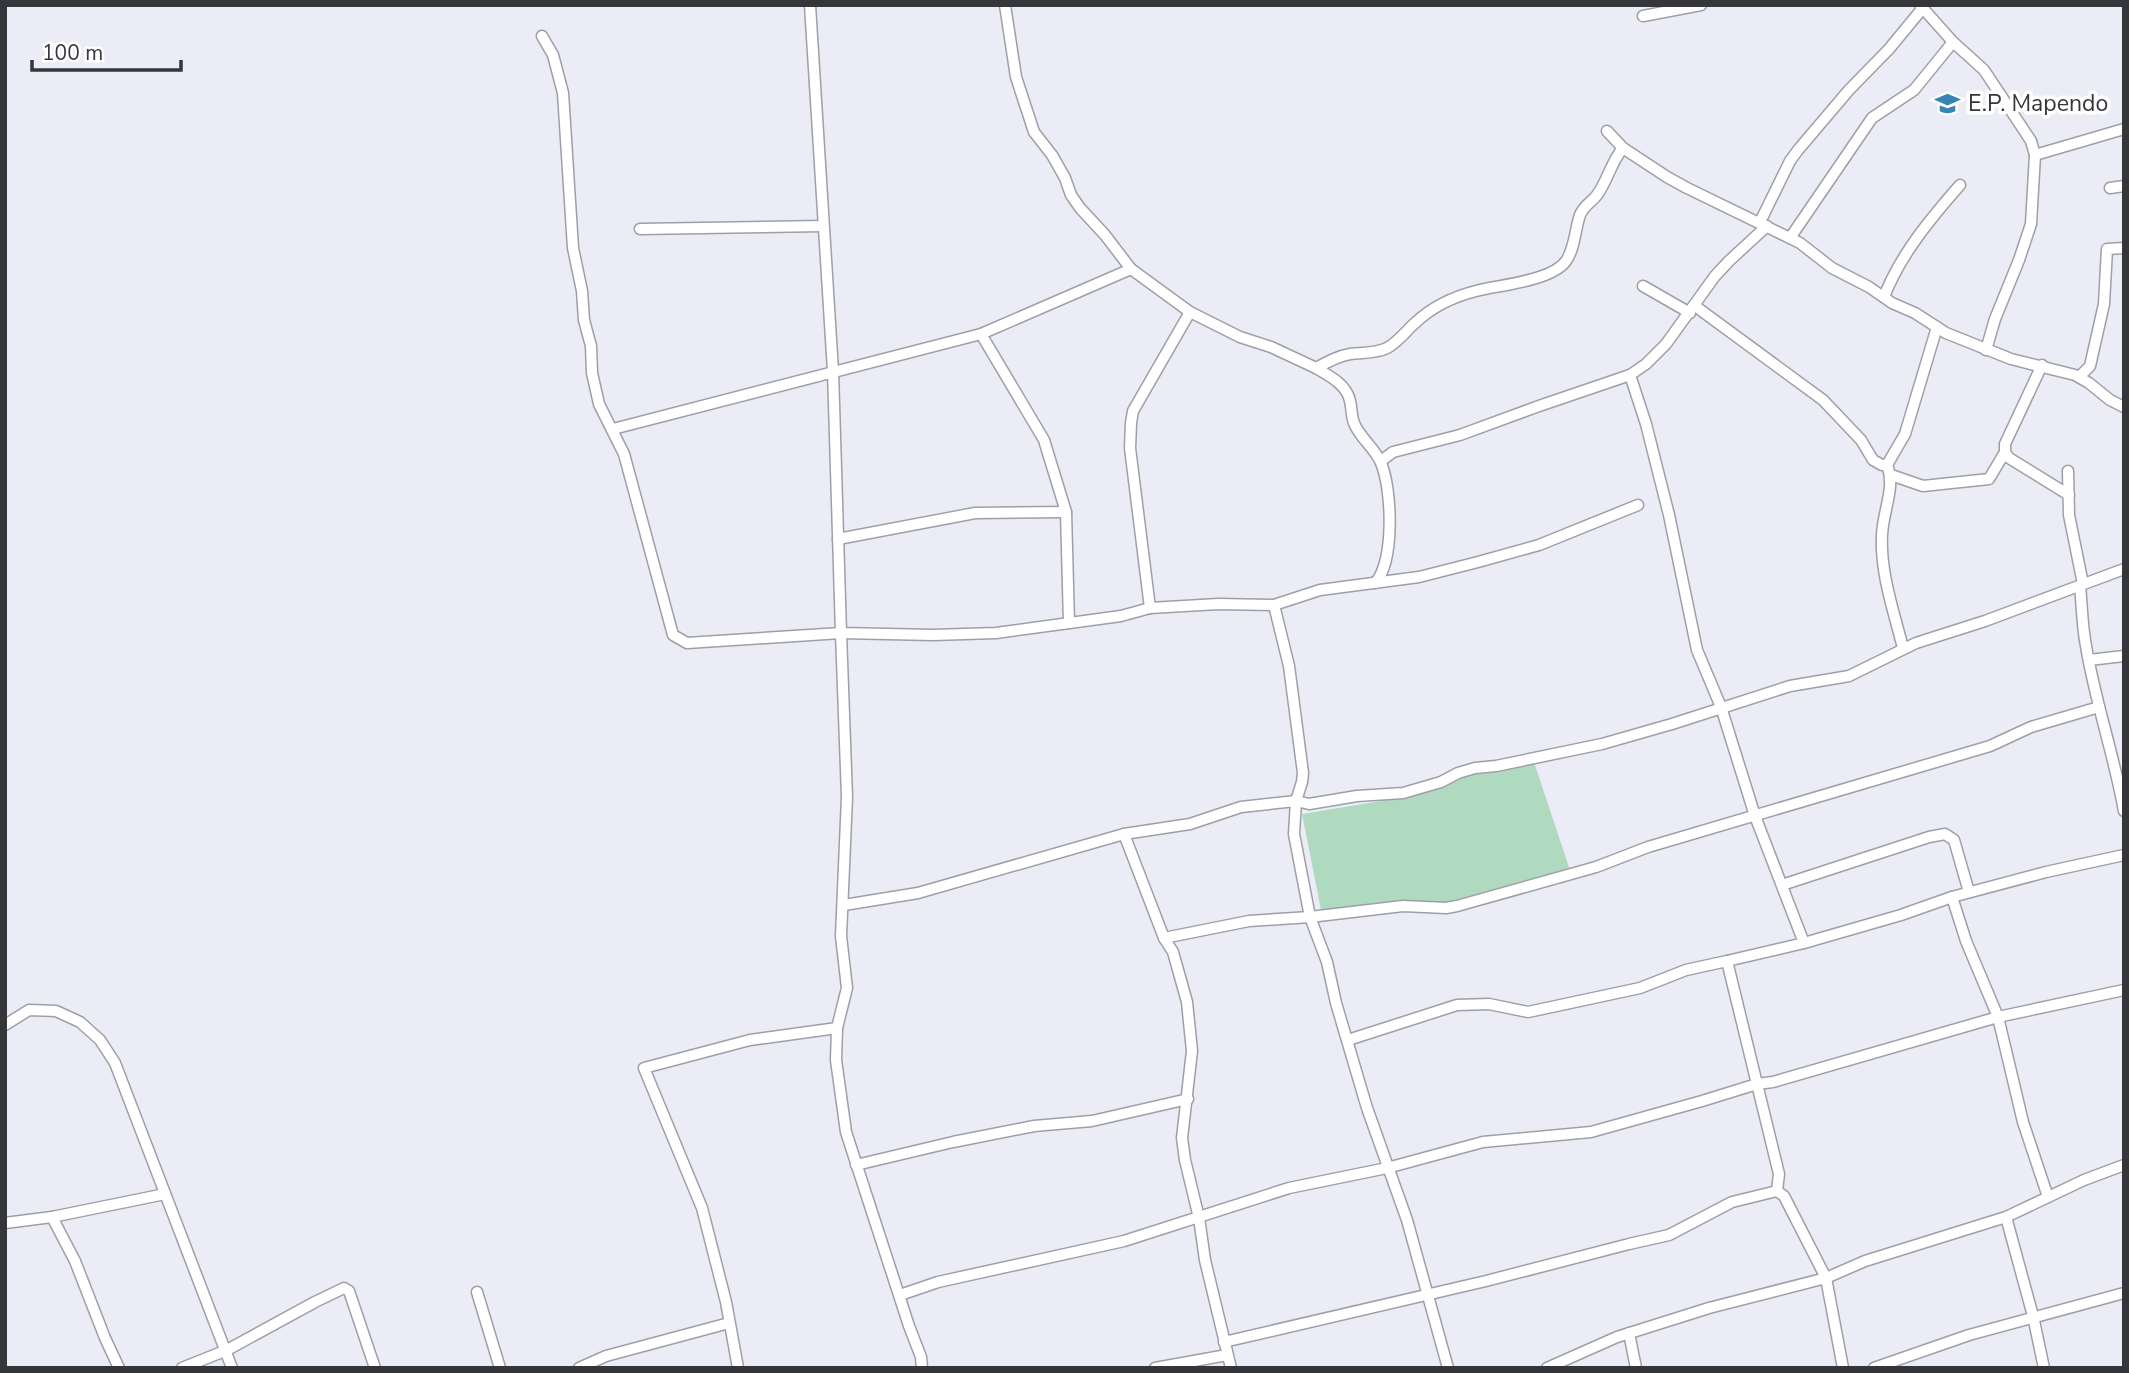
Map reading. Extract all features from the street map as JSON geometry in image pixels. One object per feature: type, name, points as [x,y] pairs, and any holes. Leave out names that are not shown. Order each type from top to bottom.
[{"type":"street","points":[[810,5],[833,371],[847,797],[841,936],[847,988],[837,1028],[836,1060],[846,1132],[921,1357],[922,1368]]},
{"type":"street","points":[[1005,5],[1016,77],[1034,132],[1052,155],[1080,208],[1105,235],[1130,269],[1190,312],[1332,377],[1350,398],[1354,424],[1381,461],[1388,483],[1390,514],[1386,565],[1375,583]]},
{"type":"street","points":[[1643,16],[1701,5]]},
{"type":"street","points":[[1381,461],[1393,452],[1460,435],[1630,375],[1646,364],[1666,345],[1715,276],[1763,224],[1790,161],[1798,150],[1849,90],[1889,49],[1921,7],[1953,42],[1984,70],[2031,141],[2035,155],[2031,224],[1986,350]]},
{"type":"street","points":[[542,36],[553,55],[563,93],[573,248],[599,404],[624,454],[673,635],[688,643],[841,633],[996,633],[1121,616],[1150,608],[1218,604],[1274,606],[1320,590],[1419,577],[1539,545],[1638,505]]},
{"type":"street","points":[[1790,237],[1872,118],[1914,90],[1953,42]]},
{"type":"street","points":[[2035,155],[2124,129]]},
{"type":"street","points":[[1606,131],[1623,148],[1687,188],[1790,237],[1832,268],[1937,327],[2011,359],[2042,365],[2079,377],[2124,407]]},
{"type":"street","points":[[1316,368],[1341,356],[1376,352],[1388,347],[1443,301],[1475,291],[1528,281],[1555,270],[1565,262],[1572,248],[1581,212],[1587,203],[1596,197],[1614,159],[1623,148]]},
{"type":"street","points":[[1884,296],[1892,275],[1960,185]]},
{"type":"street","points":[[2109,188],[2124,186]]},
{"type":"street","points":[[640,229],[823,226]]},
{"type":"street","points":[[2079,377],[2090,366],[2104,304],[2106,249],[2124,248]]},
{"type":"street","points":[[613,429],[981,334],[1130,269]]},
{"type":"street","points":[[1643,286],[1692,309],[1823,400],[1861,440],[1873,460],[1887,465]]},
{"type":"street","points":[[1150,608],[1130,448],[1130,423],[1133,411],[1190,312]]},
{"type":"street","points":[[1887,465],[1905,434],[1937,327]]},
{"type":"street","points":[[981,334],[1044,440],[1066,512],[1069,623]]},
{"type":"street","points":[[1891,475],[1923,486],[1989,479],[2004,452],[2042,365]]},
{"type":"street","points":[[1630,375],[1666,502],[1697,650],[1721,708],[1755,816],[1804,943]]},
{"type":"street","points":[[2004,452],[2009,458],[2068,495]]},
{"type":"street","points":[[1887,465],[1892,483],[1882,535],[1884,570],[1903,648]]},
{"type":"street","points":[[2068,471],[2069,515],[2082,585],[2085,645],[2118,776],[2124,811]]},
{"type":"street","points":[[838,539],[975,513],[1066,512]]},
{"type":"street","points":[[844,905],[918,893],[1124,834],[1190,824],[1241,807],[1296,801],[1309,804],[1357,796],[1403,793],[1467,771],[1602,744],[1790,686],[1849,676],[1903,648],[1985,621],[2124,569]]},
{"type":"street","points":[[1274,606],[1289,666],[1303,773],[1296,801],[1294,834],[1310,917],[1327,962],[1336,1003],[1367,1108],[1407,1220],[1448,1368]]},
{"type":"street","points":[[2089,660],[2124,656]]},
{"type":"street","points":[[1164,938],[1249,920],[1310,917],[1402,906],[1457,906],[1596,867],[1648,847],[1990,746],[2031,727],[2099,707]]},
{"type":"street","points":[[1124,834],[1164,938],[1173,952],[1186,1002],[1192,1051],[1182,1138],[1205,1260],[1231,1368]]},
{"type":"street","points":[[1782,884],[1945,834],[1954,840],[1969,892]]},
{"type":"street","points":[[1348,1040],[1457,1006],[1489,1004],[1528,1012],[1640,988],[1686,970],[1804,943],[1969,892],[2124,855]]},
{"type":"street","points":[[1952,897],[1966,941],[1998,1017],[2023,1122],[2048,1197]]},
{"type":"street","points":[[1727,961],[1779,1174],[1777,1191]]},
{"type":"street","points":[[900,1295],[938,1282],[1124,1241],[1289,1188],[1387,1168],[1483,1142],[1591,1132],[1998,1017],[2124,990]]},
{"type":"street","points":[[5,1025],[29,1010],[56,1011],[80,1022],[100,1040],[115,1063],[232,1368]]},
{"type":"street","points":[[738,1368],[723,1289],[702,1208],[644,1068],[750,1040],[837,1028]]},
{"type":"street","points":[[856,1165],[1034,1126],[1093,1121],[1188,1099]]},
{"type":"street","points":[[1547,1368],[1629,1333],[1709,1308],[1826,1278],[1865,1261],[2007,1217],[2124,1165]]},
{"type":"street","points":[[1224,1342],[1655,1240],[1732,1202],[1777,1191],[1784,1196],[1826,1278],[1843,1368]]},
{"type":"street","points":[[5,1223],[52,1217],[165,1194]]},
{"type":"street","points":[[52,1217],[75,1261],[119,1368]]},
{"type":"street","points":[[2007,1217],[2033,1316],[2043,1368]]},
{"type":"street","points":[[182,1368],[227,1350],[344,1288],[349,1291],[375,1368]]},
{"type":"street","points":[[478,1292],[500,1368]]},
{"type":"street","points":[[1874,1368],[1969,1335],[2124,1293]]},
{"type":"street","points":[[579,1368],[606,1356],[729,1323]]},
{"type":"street","points":[[1629,1333],[1636,1368]]},
{"type":"street","points":[[1155,1368],[1227,1355]]},
{"type":"green space","points":[[1534,762],[1570,870],[1442,903],[1396,901],[1321,910],[1302,814],[1440,789],[1471,774]]},
{"type":"place","name":"E.P. Mapendo","points":[[1948,103]]}]
